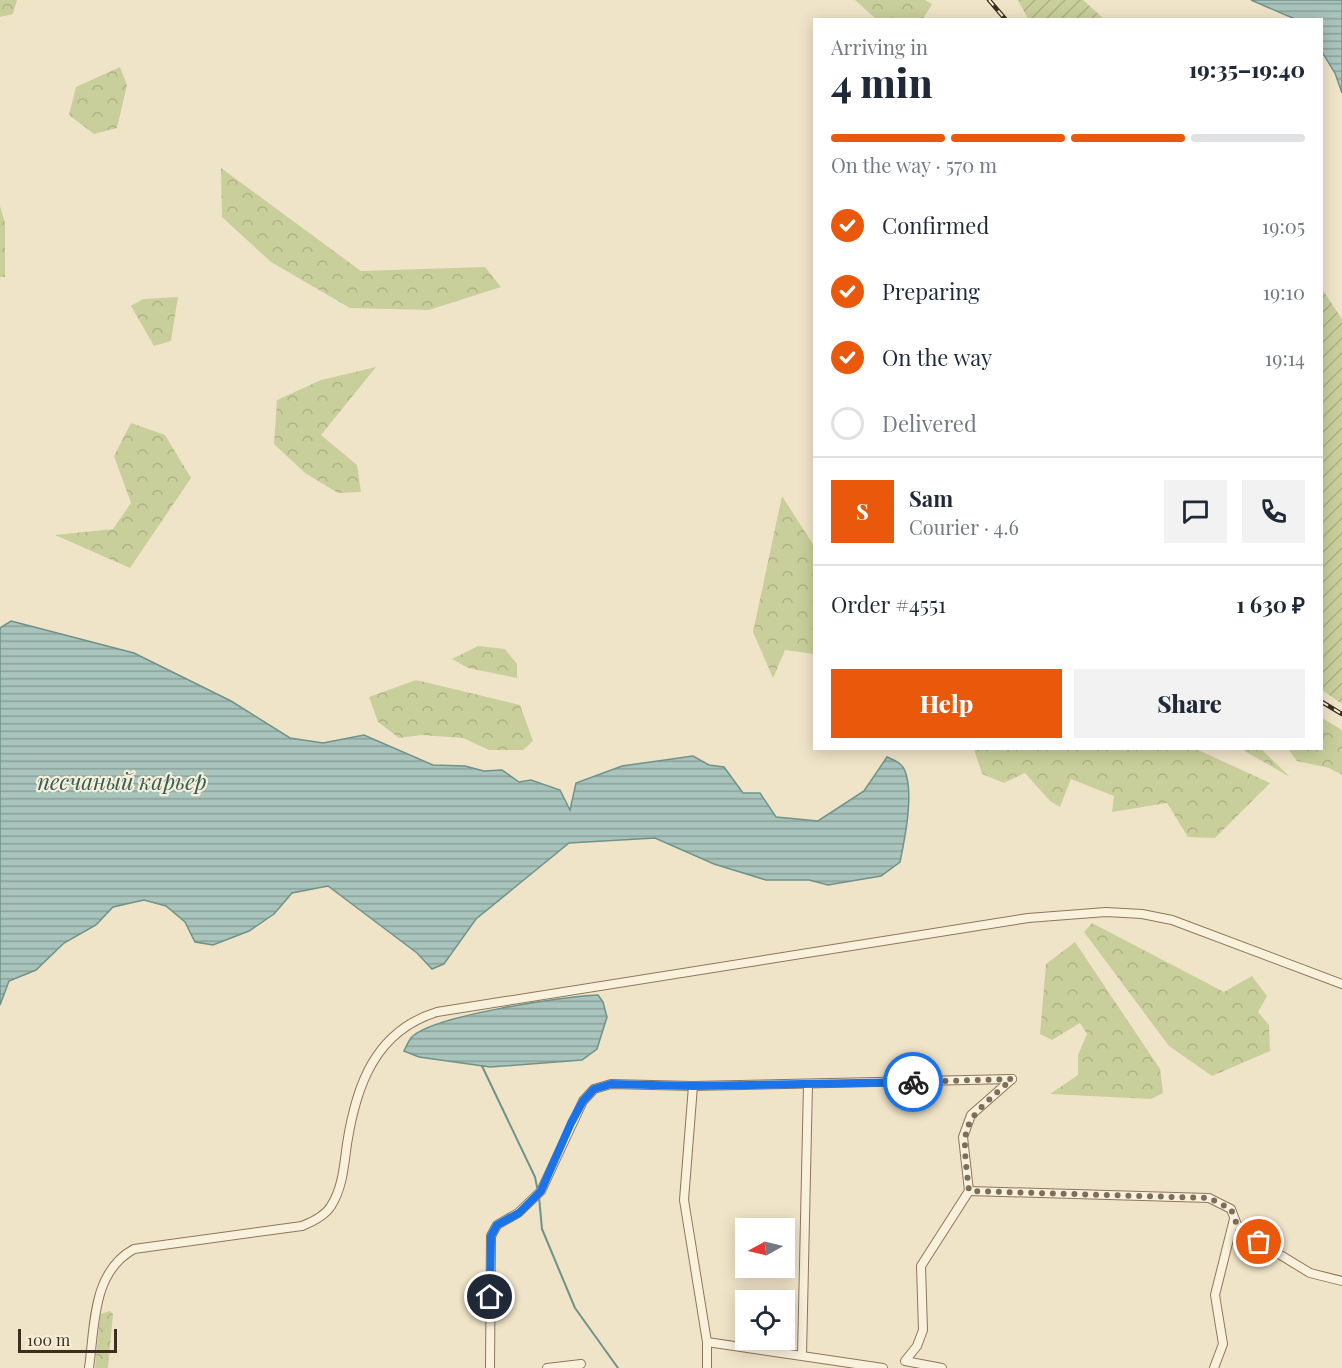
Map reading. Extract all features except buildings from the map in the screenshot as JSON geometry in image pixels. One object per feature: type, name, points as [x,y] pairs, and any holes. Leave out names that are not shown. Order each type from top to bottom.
[{"type":"street","points":[[89,1368],[100,1293],[108,1272],[119,1257],[134,1249],[302,1226],[315,1220],[330,1208],[340,1188],[352,1112],[369,1069],[378,1052],[416,1018],[436,1012],[1028,918],[1106,912],[1142,914],[1172,920],[1342,984]]},
{"type":"street","points":[[490,1368],[491,1236],[497,1225],[519,1213],[541,1191],[583,1101],[594,1089],[611,1084],[693,1086],[1012,1079],[971,1115],[963,1137],[969,1191],[921,1266],[923,1330],[917,1346],[904,1364],[942,1368]]},
{"type":"street","points":[[802,1355],[808,1084]]},
{"type":"street","points":[[693,1086],[684,1200],[707,1342],[707,1368]]},
{"type":"street","points":[[969,1191],[1209,1198],[1231,1209],[1237,1225],[1290,1261],[1310,1273],[1342,1281]]},
{"type":"street","points":[[1214,1368],[1223,1344],[1223,1329],[1215,1295],[1234,1218]]},
{"type":"street","points":[[707,1342],[883,1368]]},
{"type":"street","points":[[547,1368],[581,1364]]},
{"type":"green space","points":[[0,0],[17,0],[13,14],[0,17]]},
{"type":"green space","points":[[855,0],[925,0],[932,4],[924,18],[875,18]]},
{"type":"green space","points":[[1018,0],[1083,0],[1103,18],[1027,18]]},
{"type":"green space","points":[[120,67],[127,85],[117,128],[94,134],[69,115],[76,87]]},
{"type":"green space","points":[[221,168],[361,271],[485,267],[501,287],[429,310],[350,308],[271,262],[222,217]]},
{"type":"green space","points":[[0,206],[5,223],[5,277],[0,277]]},
{"type":"green space","points":[[1323,290],[1342,319],[1342,704],[1323,691]]},
{"type":"green space","points":[[178,297],[171,341],[154,346],[131,306],[143,299]]},
{"type":"green space","points":[[376,367],[321,435],[357,465],[361,492],[338,493],[305,473],[274,444],[277,400],[321,380]]},
{"type":"green space","points":[[131,423],[165,435],[191,478],[130,568],[55,535],[113,529],[131,503],[114,456]]},
{"type":"green space","points":[[782,496],[813,544],[813,654],[785,650],[773,678],[753,632]]},
{"type":"green space","points":[[478,646],[505,649],[517,664],[517,678],[468,668],[452,659]]},
{"type":"green space","points":[[416,680],[520,705],[533,741],[523,750],[489,750],[463,738],[421,735],[399,738],[378,722],[369,697]]},
{"type":"green space","points":[[1323,719],[1342,730],[1342,775],[1329,768],[1297,761],[1289,750],[1323,750]]},
{"type":"green space","points":[[974,750],[1198,750],[1270,783],[1215,838],[1188,837],[1167,803],[1112,812],[1114,796],[1071,779],[1060,807],[1050,801],[1025,773],[1004,783],[982,774]]},
{"type":"green space","points":[[1243,750],[1262,750],[1290,777]]},
{"type":"green space","points":[[1092,923],[1224,992],[1252,976],[1267,996],[1258,1012],[1269,1025],[1270,1051],[1212,1076],[1169,1046],[1084,932]]},
{"type":"green space","points":[[1075,942],[1160,1069],[1163,1093],[1151,1099],[1050,1094],[1078,1075],[1078,1055],[1087,1034],[1080,1023],[1052,1040],[1040,1034],[1046,964]]},
{"type":"green space","points":[[110,1311],[113,1314],[108,1368],[95,1368],[100,1314]]},
{"type":"water","points":[[1251,0],[1342,0],[1342,93],[1335,73],[1323,54],[1323,18],[1293,18]]},
{"type":"water","name":"песчаный карьер","points":[[11,621],[134,653],[231,701],[290,738],[323,743],[364,735],[433,765],[465,766],[484,771],[502,770],[519,782],[531,780],[560,790],[570,810],[576,783],[622,766],[693,756],[709,765],[724,767],[743,793],[760,793],[776,817],[818,821],[864,791],[887,757],[902,766],[908,781],[908,816],[900,862],[881,876],[828,885],[809,880],[766,880],[714,864],[655,838],[569,843],[476,919],[444,964],[432,969],[417,953],[328,886],[292,893],[274,914],[249,931],[213,945],[195,942],[185,922],[166,906],[144,900],[113,907],[96,925],[64,943],[36,970],[9,981],[0,1005],[0,628]]},
{"type":"water","points":[[598,995],[603,1002],[607,1017],[597,1049],[582,1060],[490,1067],[419,1057],[404,1051],[411,1038],[443,1022],[530,1003]]},
{"type":"waterway","points":[[482,1066],[535,1177],[538,1192]]},
{"type":"waterway","points":[[539,1197],[542,1229],[575,1308],[618,1368]]},
{"type":"railway","points":[[989,0],[1004,18]]},
{"type":"railway","points":[[1323,703],[1342,714]]},
{"type":"way so far","points":[[913,1082],[1012,1079],[971,1115],[963,1137],[969,1191],[1209,1198],[1231,1209],[1237,1225],[1259,1242]]},
{"type":"route","points":[[490,1297],[489,1246],[491,1236],[497,1225],[519,1213],[541,1191],[557,1160],[571,1123],[583,1101],[594,1089],[611,1084],[693,1086],[913,1082]]}]
